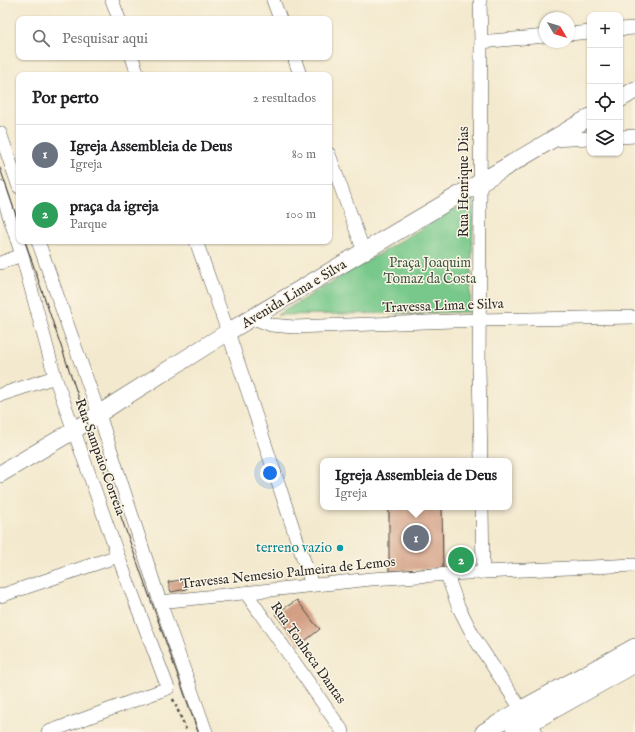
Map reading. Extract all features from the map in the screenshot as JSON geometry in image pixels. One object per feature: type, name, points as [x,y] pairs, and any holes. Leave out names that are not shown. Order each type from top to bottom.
[{"type":"main road","points":[[623,97],[635,90]]},
{"type":"main road","name":"Avenida Lima e Silva","points":[[0,474],[73,431],[228,332],[480,184],[587,119]]},
{"type":"main road","points":[[514,732],[635,647]]},
{"type":"main road","points":[[484,732],[529,721],[635,664]]},
{"type":"street","points":[[112,0],[118,16]]},
{"type":"street","points":[[273,0],[279,16]]},
{"type":"street","name":"Rua Henrique Dias","points":[[480,0],[479,368],[481,458]]},
{"type":"street","points":[[623,29],[635,28]]},
{"type":"street","points":[[575,33],[587,32]]},
{"type":"street","points":[[481,42],[539,37]]},
{"type":"street","points":[[133,60],[137,72]]},
{"type":"street","points":[[295,60],[299,72]]},
{"type":"street","points":[[0,133],[16,178]]},
{"type":"street","points":[[623,137],[635,136]]},
{"type":"street","points":[[550,140],[587,138]]},
{"type":"street","points":[[332,162],[364,252]]},
{"type":"street","name":"Rua Sampaio Correia","points":[[0,188],[16,237]]},
{"type":"street","name":"Rua Sampaio Correia","points":[[18,244],[55,377],[73,431],[168,688]]},
{"type":"street","name":"Rua Sampaio Correia","points":[[39,244],[99,414],[160,602],[206,732]]},
{"type":"street","points":[[197,244],[228,332],[312,585]]},
{"type":"street","points":[[0,263],[22,255]]},
{"type":"street","name":"Travessa Lima e Silva","points":[[253,318],[272,325],[294,327],[479,320],[635,317]]},
{"type":"street","points":[[0,395],[55,377]]},
{"type":"street","points":[[482,510],[484,572]]},
{"type":"street","points":[[0,596],[118,556]]},
{"type":"street","name":"Travessa Nemesio Palmeira de Lemos","points":[[160,602],[371,579],[635,565]]},
{"type":"street","points":[[447,575],[458,606],[475,639],[529,721]]},
{"type":"street","name":"Rua Tonheca Dantas","points":[[246,593],[343,732]]},
{"type":"street","points":[[48,732],[168,688]]},
{"type":"path","points":[[168,688],[187,732]]},
{"type":"green space","name":"Praça Joaquim Tomaz da Costa","points":[[474,197],[470,312],[277,315]]},
{"type":"building","points":[[389,510],[442,510],[443,568],[389,571]]},
{"type":"building","points":[[181,580],[187,589],[171,592],[168,582]]},
{"type":"building","points":[[297,600],[320,629],[300,645],[275,614]]},
{"type":"tram line","points":[[0,168],[16,215]]},
{"type":"tram line","points":[[26,244],[87,422],[198,732]]},
{"type":"place","name":"Igreja Assembleia de Deus","points":[[416,538]]},
{"type":"place","name":"terreno vazio","points":[[340,548]]},
{"type":"place","name":"praça da igreja","points":[[461,560]]}]
